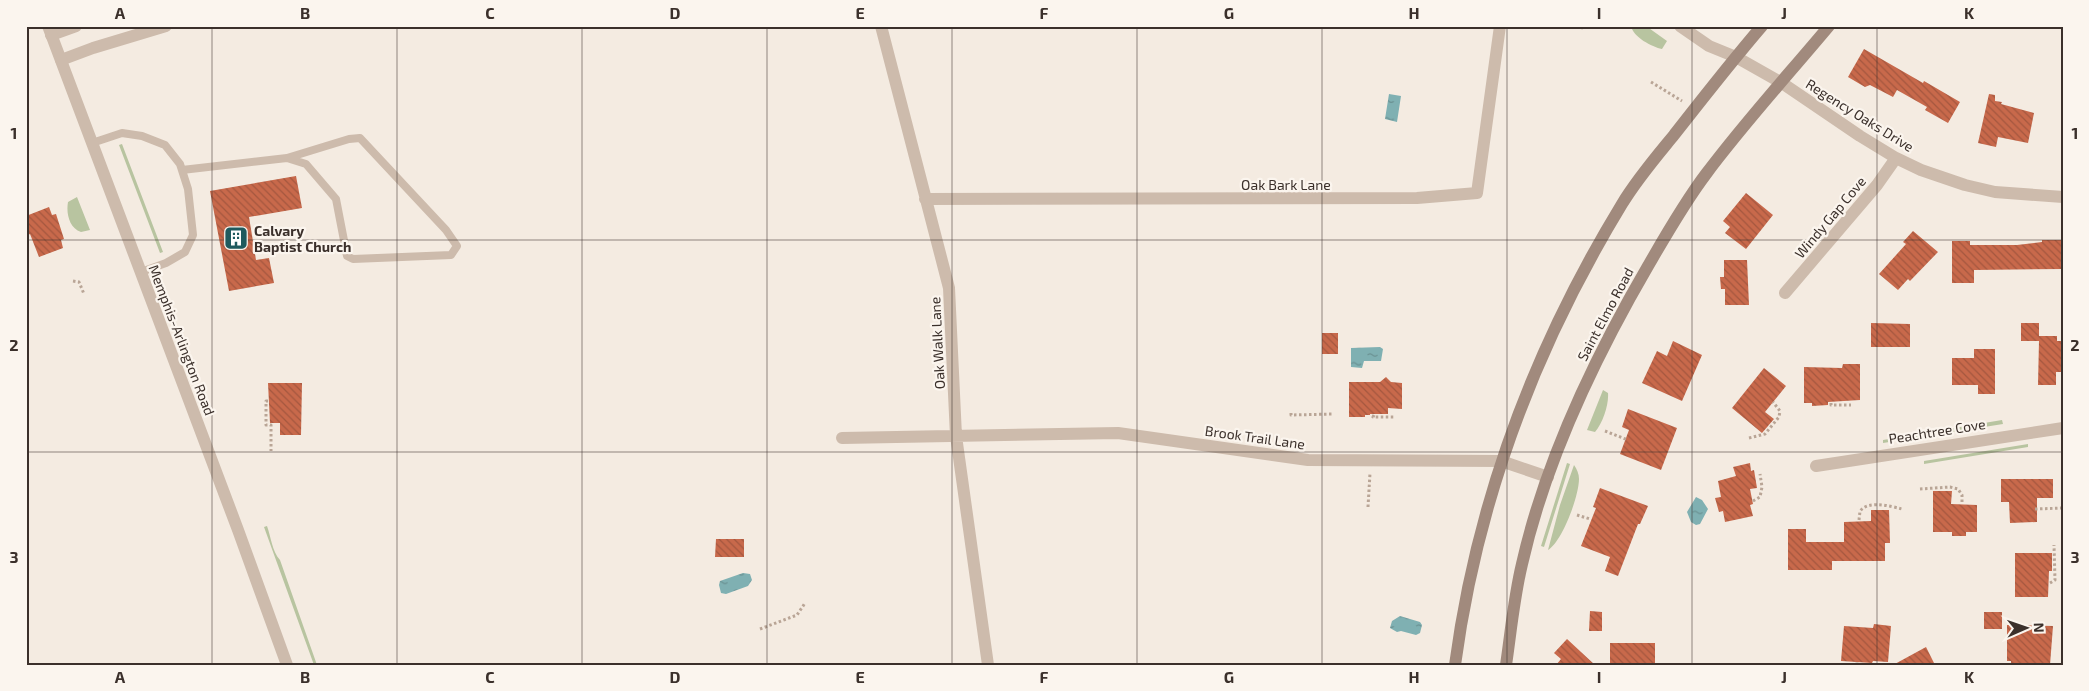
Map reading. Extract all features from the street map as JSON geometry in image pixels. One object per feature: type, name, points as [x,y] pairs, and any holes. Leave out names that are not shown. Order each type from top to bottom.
[{"type":"main road","points":[[1455,665],[1469,579],[1501,461],[1542,355],[1566,304],[1622,203],[1762,26]]},
{"type":"main road","name":"Saint Elmo Road","points":[[1506,665],[1521,565],[1536,510],[1589,376],[1619,315],[1677,217],[1731,142],[1829,26]]},
{"type":"street","points":[[50,31],[76,26]]},
{"type":"street","points":[[61,60],[93,48],[166,26]]},
{"type":"street","name":"Oak Walk Lane","points":[[881,26],[949,288],[956,436],[988,665]]},
{"type":"street","name":"Oak Bark Lane","points":[[925,199],[1417,198],[1478,194],[1500,26]]},
{"type":"street","name":"Regency Oaks Drive","points":[[1680,26],[1709,46],[1736,57],[1782,83],[1896,158],[1921,170],[1965,185],[1995,192],[2063,197]]},
{"type":"street","name":"Memphis-Arlington Road","points":[[50,31],[287,665]]},
{"type":"street","name":"Windy Gap Cove","points":[[1784,293],[1877,185],[1896,158]]},
{"type":"street","name":"Peachtree Cove","points":[[1816,466],[2063,428]]},
{"type":"street","name":"Brook Trail Lane","points":[[842,438],[1118,432],[1308,460],[1501,461],[1548,476]]},
{"type":"lane","points":[[92,143],[122,134],[142,136],[165,145],[180,164],[188,189],[193,235],[185,252],[166,263],[141,272]]},
{"type":"lane","points":[[182,170],[287,158],[349,139],[360,138],[446,230],[457,246],[451,255],[353,259],[347,256],[336,200],[306,164],[287,158]]},
{"type":"path","points":[[1651,82],[1684,102]]},
{"type":"path","points":[[73,281],[80,282],[84,294]]},
{"type":"path","points":[[268,401],[266,401],[266,425],[271,426],[271,451]]},
{"type":"path","points":[[1748,438],[1765,434],[1779,417],[1780,411],[1773,402]]},
{"type":"path","points":[[1831,403],[1831,405],[1851,405]]},
{"type":"path","points":[[1291,413],[1334,414]]},
{"type":"path","points":[[1374,415],[1374,417],[1394,417]]},
{"type":"path","points":[[1605,431],[1628,440]]},
{"type":"path","points":[[1368,508],[1370,472]]},
{"type":"path","points":[[1753,501],[1760,497],[1760,474]]},
{"type":"path","points":[[1920,489],[1950,487],[1958,489],[1962,495],[1962,504]]},
{"type":"path","points":[[1859,520],[1860,511],[1865,506],[1891,505],[1902,509]]},
{"type":"path","points":[[2035,509],[2063,508]]},
{"type":"path","points":[[1577,515],[1590,519]]},
{"type":"path","points":[[2050,583],[2055,580],[2054,545]]},
{"type":"path","points":[[760,629],[797,615],[805,603]]},
{"type":"green space","points":[[1631,26],[1646,26],[1667,41],[1662,49],[1653,46],[1639,38]]},
{"type":"green space","points":[[122,144],[163,252],[160,253],[119,145]]},
{"type":"green space","points":[[77,197],[90,230],[81,232],[69,220],[68,202]]},
{"type":"green space","points":[[1603,390],[1608,393],[1608,397],[1603,419],[1595,432],[1587,430]]},
{"type":"green space","points":[[2002,420],[2003,424],[1883,443],[1883,440]]},
{"type":"green space","points":[[2028,444],[2028,447],[1924,464],[1924,461]]},
{"type":"green space","points":[[1567,463],[1570,464],[1544,547],[1541,546]]},
{"type":"green space","points":[[1574,465],[1579,479],[1573,507],[1559,538],[1548,550],[1560,505]]},
{"type":"green space","points":[[267,526],[273,548],[280,560],[317,665],[314,665],[264,527]]},
{"type":"water","points":[[1389,94],[1401,96],[1397,122],[1385,119]]},
{"type":"water","points":[[1380,347],[1383,349],[1381,361],[1364,361],[1362,368],[1351,367],[1351,348]]},
{"type":"water","points":[[1696,497],[1702,500],[1708,509],[1700,524],[1696,525],[1691,522],[1687,512]]},
{"type":"water","points":[[743,573],[750,574],[752,580],[748,586],[726,594],[721,593],[720,581]]},
{"type":"water","points":[[1400,616],[1420,622],[1422,625],[1420,633],[1416,635],[1401,631],[1397,632],[1390,628],[1392,621]]},
{"type":"building","points":[[1864,49],[1960,102],[1948,123],[1925,110],[1927,107],[1897,90],[1893,97],[1870,85],[1865,87],[1848,77]]},
{"type":"building","points":[[1989,94],[1995,95],[1995,101],[2002,102],[2001,104],[2034,113],[2028,143],[1998,137],[1996,147],[1978,143]]},
{"type":"building","name":"Calvary Baptist Church","points":[[296,176],[302,208],[249,217],[256,260],[269,258],[274,283],[229,291],[210,191]]},
{"type":"building","points":[[1746,193],[1773,215],[1746,249],[1725,233],[1730,227],[1723,221]]},
{"type":"building","points":[[49,207],[52,215],[56,214],[64,239],[61,240],[63,248],[39,257],[30,234],[26,236],[26,216]]},
{"type":"building","points":[[1913,231],[1938,252],[1910,281],[1908,279],[1898,290],[1879,274],[1906,244],[1903,242]]},
{"type":"building","points":[[2042,240],[2063,240],[2063,269],[1974,270],[1974,283],[1952,283],[1952,241],[1970,241],[1970,245],[2017,245],[2042,242]]},
{"type":"building","points":[[1724,260],[1747,260],[1749,305],[1725,305],[1725,289],[1721,289],[1720,277],[1724,277]]},
{"type":"building","points":[[1871,323],[1910,324],[1910,347],[1871,347]]},
{"type":"building","points":[[2021,323],[2039,323],[2039,336],[2057,336],[2057,341],[2063,341],[2063,372],[2056,372],[2056,385],[2038,385],[2039,341],[2021,341]]},
{"type":"building","points":[[1322,333],[1338,333],[1338,354],[1322,354]]},
{"type":"building","points":[[1673,341],[1702,355],[1682,401],[1642,383],[1657,351],[1667,356]]},
{"type":"building","points":[[1974,349],[1995,349],[1995,394],[1978,394],[1978,385],[1952,385],[1952,358],[1974,358]]},
{"type":"building","points":[[1843,364],[1860,364],[1860,400],[1828,402],[1828,405],[1812,406],[1812,403],[1804,403],[1804,367],[1842,368]]},
{"type":"building","points":[[1764,368],[1786,386],[1765,412],[1774,419],[1762,433],[1732,408]]},
{"type":"building","points":[[1386,377],[1391,382],[1402,383],[1402,409],[1388,408],[1388,414],[1349,417],[1349,382],[1380,382]]},
{"type":"building","points":[[268,383],[302,383],[301,435],[280,435],[280,423],[270,423]]},
{"type":"building","points":[[1628,409],[1677,428],[1661,470],[1620,454],[1629,430],[1622,427]]},
{"type":"building","points":[[1750,463],[1751,471],[1754,470],[1757,488],[1750,489],[1753,504],[1750,505],[1753,516],[1725,522],[1723,511],[1719,512],[1715,498],[1721,497],[1718,481],[1736,476],[1733,467]]},
{"type":"building","points":[[2001,479],[2053,479],[2053,498],[2037,498],[2037,522],[2010,523],[2009,502],[2001,502]]},
{"type":"building","points":[[1600,488],[1648,506],[1640,524],[1638,524],[1618,576],[1605,571],[1610,557],[1581,546],[1596,508],[1593,507]]},
{"type":"building","points":[[1933,491],[1952,491],[1951,504],[1977,505],[1977,532],[1966,532],[1966,536],[1952,536],[1952,532],[1933,532]]},
{"type":"building","points":[[1871,510],[1889,510],[1890,543],[1885,543],[1885,561],[1832,561],[1832,570],[1788,570],[1788,529],[1806,529],[1806,542],[1844,542],[1844,522],[1871,521]]},
{"type":"building","points":[[716,539],[744,539],[744,557],[715,557]]},
{"type":"building","points":[[2015,553],[2052,553],[2052,571],[2049,571],[2048,597],[2015,597]]},
{"type":"building","points":[[1590,611],[1602,612],[1602,631],[1589,631]]},
{"type":"building","points":[[1984,612],[2002,612],[2002,629],[1984,629]]},
{"type":"building","points":[[1874,624],[1891,626],[1888,662],[1841,661],[1844,626],[1873,628]]},
{"type":"building","points":[[2007,625],[2053,626],[2050,665],[2011,665],[2011,661],[2007,661]]},
{"type":"building","points":[[1567,639],[1595,665],[1556,665],[1561,659],[1554,653]]},
{"type":"building","points":[[1610,643],[1655,643],[1655,665],[1610,665]]},
{"type":"building","points":[[1926,647],[1935,665],[1893,665]]},
{"type":"place","name":"Calvary Baptist Church","points":[[236,238]]}]
